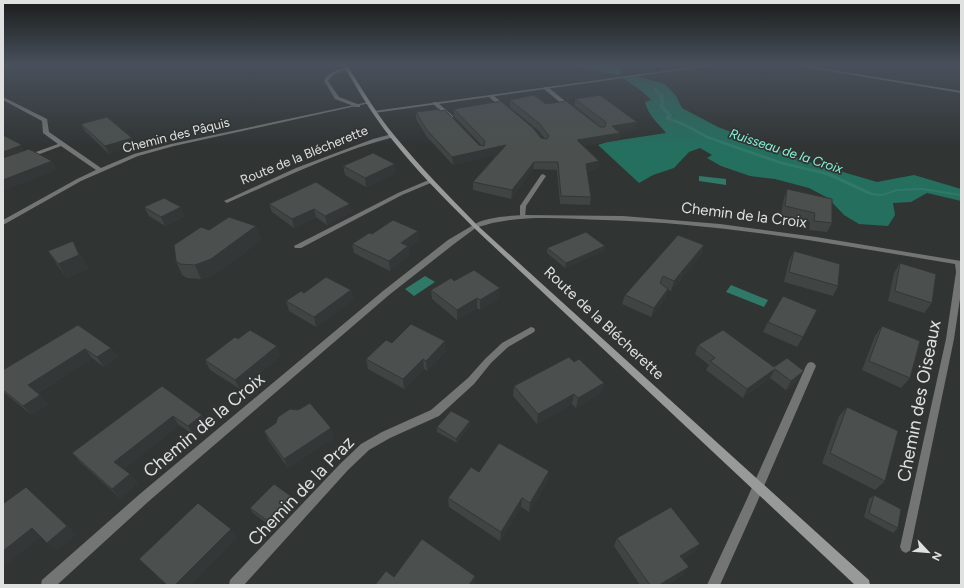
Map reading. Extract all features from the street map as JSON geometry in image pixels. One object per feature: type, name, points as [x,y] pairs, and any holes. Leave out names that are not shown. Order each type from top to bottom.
[{"type":"main road","name":"Route de la Blécherette","points":[[362,92],[368,104],[392,136],[431,181],[475,226],[864,585]]},
{"type":"street","points":[[333,92],[337,98],[358,106]]},
{"type":"street","points":[[374,112],[515,92]]},
{"type":"street","points":[[551,92],[576,113]]},
{"type":"street","points":[[491,96],[512,114]]},
{"type":"street","points":[[3,98],[45,120],[46,133],[100,170]]},
{"type":"street","points":[[435,103],[458,124]]},
{"type":"street","name":"Chemin des Pâquis","points":[[3,223],[100,170],[146,152],[368,104]]},
{"type":"street","name":"Route de la Blécherette","points":[[227,201],[292,172],[356,147],[392,136]]},
{"type":"street","points":[[23,158],[62,144]]},
{"type":"street","points":[[522,217],[523,206],[543,176]]},
{"type":"street","points":[[298,246],[400,194],[431,181]]},
{"type":"street","name":"Chemin de la Croix","points":[[47,585],[145,497],[386,293],[457,238],[475,226],[499,218],[623,218],[700,224],[774,233],[959,263]]},
{"type":"street","name":"Chemin des Oiseaux","points":[[906,547],[950,339],[960,272],[959,263]]},
{"type":"street","name":"Chemin de la Praz","points":[[235,585],[344,467],[366,447],[386,435],[435,413],[470,382],[488,361],[505,345],[531,330]]},
{"type":"street","points":[[713,585],[811,366]]},
{"type":"shaded area","points":[[643,92],[673,92],[682,108],[718,127],[809,162],[877,182],[914,175],[961,189],[961,201],[927,193],[911,202],[893,203],[895,215],[888,226],[859,224],[844,215],[828,198],[809,188],[775,179],[750,176],[721,166],[707,158],[712,155],[700,148],[689,152],[674,168],[653,175],[639,183],[598,145],[607,142],[666,133],[646,107],[645,102],[651,100]]},
{"type":"shaded area","points":[[699,176],[726,179],[726,185],[699,181]]},
{"type":"shaded area","points":[[425,276],[435,282],[414,296],[405,289]]},
{"type":"shaded area","points":[[731,285],[768,300],[764,307],[726,292]]},
{"type":"building","points":[[534,95],[546,104],[566,101],[600,127],[605,127],[606,122],[575,99],[600,95],[637,122],[612,126],[620,133],[577,140],[599,161],[586,164],[591,197],[561,196],[558,162],[534,162],[512,190],[473,182],[506,145],[452,157],[426,129],[416,112],[439,109],[440,111],[445,110],[479,145],[484,146],[485,141],[454,109],[501,101],[533,128],[541,138],[547,139],[549,136],[540,124],[510,100]]},
{"type":"building","points":[[107,117],[132,138],[105,146],[81,124]]},
{"type":"building","points":[[3,135],[22,145],[3,152]]},
{"type":"building","points":[[29,149],[52,161],[3,180],[3,158]]},
{"type":"building","points":[[373,153],[395,164],[365,178],[343,166]]},
{"type":"building","points":[[316,182],[350,204],[325,216],[314,209],[292,219],[269,204]]},
{"type":"building","points":[[787,189],[832,199],[832,223],[814,221],[815,213],[785,206]]},
{"type":"building","points":[[164,198],[181,207],[161,217],[144,207]]},
{"type":"building","points":[[229,217],[256,226],[211,259],[195,265],[180,264],[176,261],[174,245],[201,227],[209,230]]},
{"type":"building","points":[[393,220],[418,231],[401,243],[408,246],[389,261],[352,244],[369,233],[372,234]]},
{"type":"building","points":[[586,232],[605,246],[566,263],[547,248]]},
{"type":"building","points":[[678,235],[704,245],[674,281],[663,276],[660,283],[668,289],[654,308],[625,295]]},
{"type":"building","points":[[73,241],[79,255],[58,264],[48,251]]},
{"type":"building","points":[[794,251],[840,264],[838,286],[789,272]]},
{"type":"building","points":[[900,263],[936,274],[932,303],[895,291]]},
{"type":"building","points":[[474,270],[500,288],[480,300],[477,298],[457,310],[431,290],[451,278],[454,281]]},
{"type":"building","points":[[326,277],[351,290],[314,317],[286,301],[301,291],[304,293]]},
{"type":"building","points":[[783,296],[817,310],[803,337],[768,322]]},
{"type":"building","points":[[411,324],[445,341],[426,361],[423,359],[403,379],[366,359],[386,340],[392,343]]},
{"type":"building","points":[[78,325],[111,348],[97,357],[85,349],[28,385],[40,395],[23,406],[3,390],[3,370]]},
{"type":"building","points":[[882,326],[920,341],[910,378],[869,361]]},
{"type":"building","points":[[250,330],[277,346],[235,380],[205,360],[235,337],[238,339]]},
{"type":"building","points":[[723,330],[774,367],[787,358],[804,371],[791,381],[775,369],[747,389],[710,361],[715,358],[698,345]]},
{"type":"building","points":[[569,357],[574,362],[579,359],[604,383],[578,398],[574,394],[538,414],[514,386]]},
{"type":"building","points":[[162,386],[202,415],[188,426],[173,416],[114,462],[130,474],[112,489],[72,453]]},
{"type":"building","points":[[310,403],[331,428],[284,459],[264,431],[276,423],[278,417],[290,409],[298,410]]},
{"type":"building","points":[[847,407],[898,431],[885,481],[830,453]]},
{"type":"building","points":[[451,411],[470,421],[456,439],[437,427]]},
{"type":"building","points":[[499,443],[549,471],[530,503],[522,498],[501,532],[448,498],[471,467],[479,472]]},
{"type":"building","points":[[274,484],[295,499],[272,524],[250,508]]},
{"type":"building","points":[[26,487],[67,526],[47,543],[32,528],[3,551],[3,504]]},
{"type":"building","points":[[874,495],[901,509],[898,528],[869,513]]},
{"type":"building","points":[[198,503],[231,529],[175,585],[167,585],[139,559]]},
{"type":"building","points":[[671,507],[700,544],[680,556],[689,567],[659,585],[650,585],[617,538]]},
{"type":"building","points":[[422,539],[475,576],[469,585],[375,585],[386,571],[394,577]]},
{"type":"waterway","name":"Ruisseau de la Croix","points":[[658,92],[662,96],[661,98],[663,102],[661,106],[670,115],[667,118],[683,124],[707,137],[782,163],[828,174],[872,194],[882,195],[897,190],[922,189],[961,195]]}]
